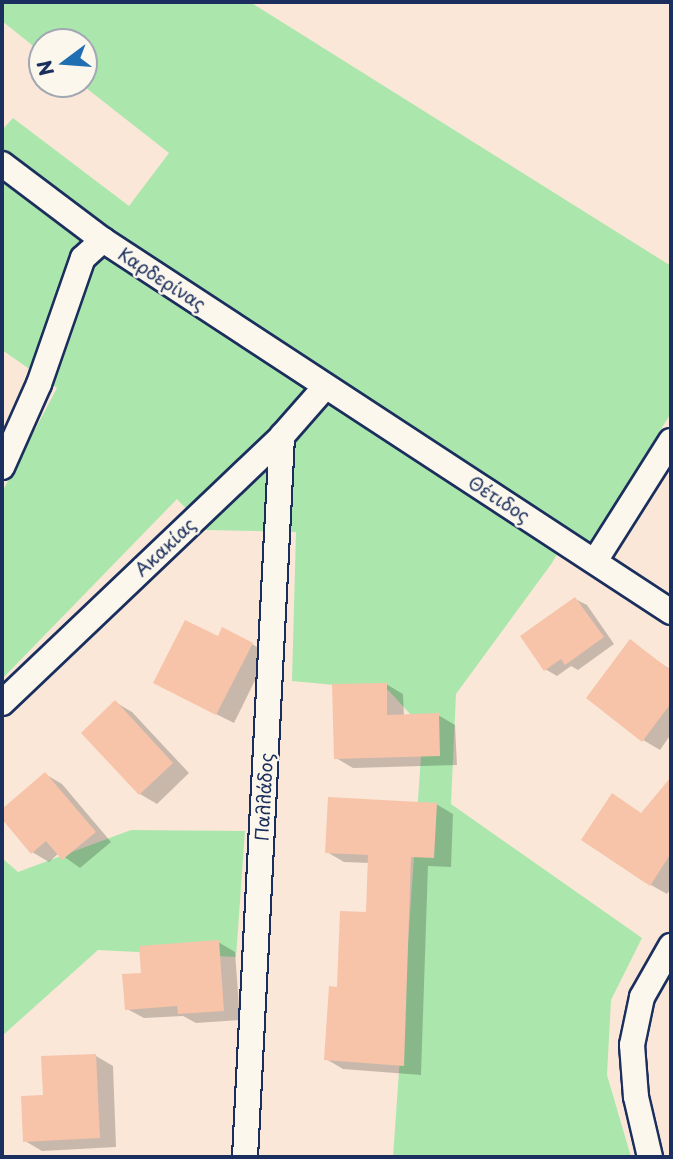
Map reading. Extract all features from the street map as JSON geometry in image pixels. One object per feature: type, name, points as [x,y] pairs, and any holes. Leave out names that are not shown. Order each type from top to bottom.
[{"type":"street","points":[[2,164],[56,209],[103,240]]},
{"type":"street","name":"Καρδερίνας","points":[[2,467],[39,384],[83,258],[103,240],[325,387]]},
{"type":"street","name":"Ακακίας","points":[[2,703],[282,436],[325,387]]},
{"type":"street","name":"Θέτιδος","points":[[325,387],[671,612]]},
{"type":"street","name":"Παλλάδος","points":[[245,1157],[282,436]]},
{"type":"street","points":[[595,561],[671,441]]},
{"type":"street","points":[[650,1157],[636,1097],[632,1045],[642,997],[671,946]]},
{"type":"green space","points":[[2,2],[250,2],[671,266],[671,413],[588,546],[567,536],[552,563],[456,694],[451,804],[642,938],[611,1000],[607,1075],[631,1157],[393,1157],[423,728],[388,690],[292,681],[296,532],[206,530],[177,499],[2,679],[2,492],[57,388],[2,350],[2,130],[13,118],[129,206],[169,153],[98,97],[98,28],[28,28],[28,42],[2,21]]},
{"type":"green space","points":[[131,830],[245,831],[236,957],[98,950],[2,1036],[2,858],[18,872]]},
{"type":"building","points":[[575,597],[604,637],[565,665],[561,659],[544,671],[520,636]]},
{"type":"building","points":[[185,620],[218,636],[222,627],[253,643],[216,715],[153,683]]},
{"type":"building","points":[[630,639],[671,671],[671,703],[642,742],[586,698]]},
{"type":"building","points":[[387,683],[387,715],[439,713],[440,756],[334,759],[332,684]]},
{"type":"building","points":[[115,700],[173,763],[139,795],[81,733]]},
{"type":"building","points":[[45,772],[96,832],[62,860],[46,841],[31,854],[2,819],[2,809]]},
{"type":"building","points":[[671,777],[671,853],[650,886],[581,840],[612,793],[641,813]]},
{"type":"building","points":[[328,797],[437,803],[434,858],[411,857],[404,1066],[324,1060],[329,986],[337,987],[340,911],[366,912],[368,855],[325,853]]},
{"type":"building","points":[[219,940],[224,1011],[178,1014],[177,1006],[125,1010],[122,974],[141,973],[139,946]]},
{"type":"building","points":[[96,1054],[100,1138],[23,1142],[21,1096],[43,1095],[41,1056]]}]
